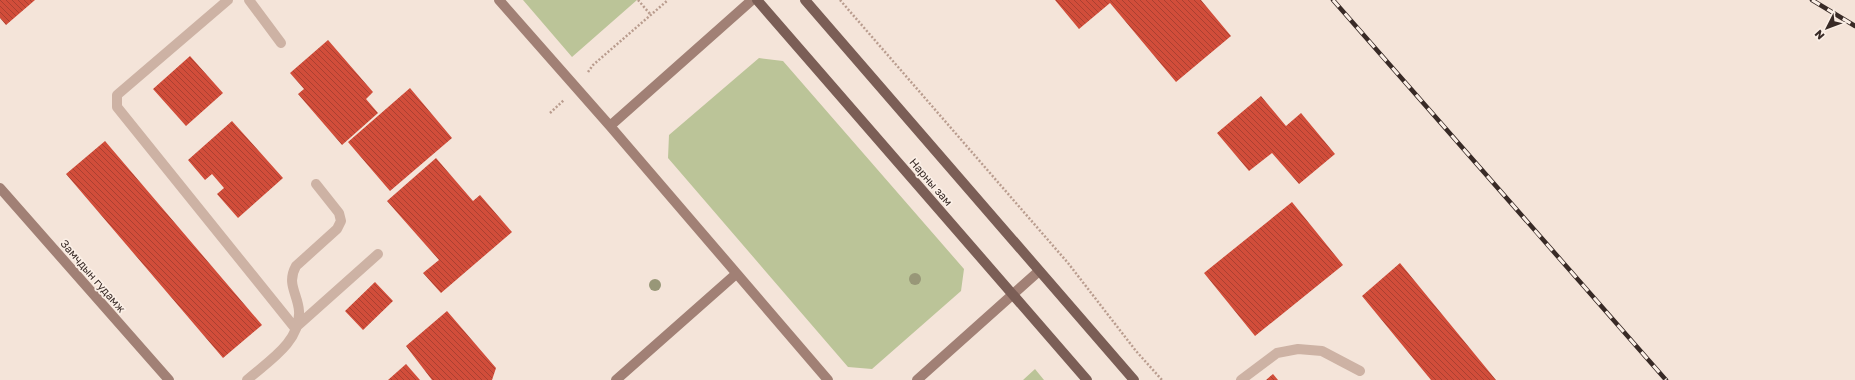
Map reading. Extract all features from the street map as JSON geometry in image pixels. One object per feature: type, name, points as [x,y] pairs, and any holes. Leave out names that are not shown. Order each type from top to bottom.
[{"type":"main road","name":"Нарны зам","points":[[757,0],[1087,380]]},
{"type":"main road","points":[[805,0],[1134,380]]},
{"type":"street","points":[[499,0],[610,126],[828,380]]},
{"type":"street","points":[[610,126],[752,0]]},
{"type":"street","name":"Замчдын гудамж","points":[[0,188],[168,380]]},
{"type":"street","points":[[917,380],[1014,295],[1039,271]]},
{"type":"street","points":[[616,380],[736,274]]},
{"type":"lane","points":[[228,0],[117,95],[117,107],[296,328]]},
{"type":"lane","points":[[249,0],[281,42]]},
{"type":"lane","points":[[247,380],[290,342],[296,328],[299,311],[292,282],[292,274],[296,266],[336,229],[342,221],[339,213],[316,184]]},
{"type":"lane","points":[[296,328],[378,254]]},
{"type":"lane","points":[[1241,380],[1277,353],[1298,350],[1322,351],[1360,371]]},
{"type":"path","points":[[638,0],[651,15]]},
{"type":"path","points":[[593,65],[668,0]]},
{"type":"path","points":[[840,0],[1068,263],[1136,351],[1162,380]]},
{"type":"green space","points":[[523,0],[637,0],[572,57]]},
{"type":"green space","points":[[759,58],[783,61],[964,269],[961,291],[872,369],[848,367],[668,158],[669,135]]},
{"type":"green space","points":[[1035,369],[1044,380],[1023,380]]},
{"type":"building","points":[[0,0],[35,0],[6,25],[0,18]]},
{"type":"building","points":[[1055,0],[1201,0],[1231,36],[1176,82],[1110,3],[1079,29]]},
{"type":"building","points":[[328,40],[373,92],[366,99],[378,113],[342,145],[298,94],[304,89],[290,73]]},
{"type":"building","points":[[190,56],[223,93],[186,126],[153,89]]},
{"type":"building","points":[[410,88],[452,138],[390,191],[348,142]]},
{"type":"building","points":[[1261,96],[1286,126],[1301,113],[1335,154],[1299,184],[1272,153],[1249,171],[1217,133]]},
{"type":"building","points":[[232,121],[283,178],[238,218],[217,194],[224,188],[212,174],[205,180],[188,160]]},
{"type":"building","points":[[105,141],[262,325],[223,358],[66,174]]},
{"type":"building","points":[[436,158],[473,201],[480,195],[512,232],[441,293],[423,273],[439,260],[387,201]]},
{"type":"building","points":[[1292,202],[1343,265],[1255,336],[1204,273]]},
{"type":"building","points":[[1400,263],[1496,380],[1431,380],[1362,296]]},
{"type":"building","points":[[375,282],[393,301],[363,330],[345,311]]},
{"type":"building","points":[[447,311],[496,368],[492,380],[432,380],[406,346]]},
{"type":"building","points":[[406,364],[420,380],[388,380]]},
{"type":"building","points":[[1273,374],[1278,380],[1266,380]]},
{"type":"railway","points":[[1333,0],[1666,380]]},
{"type":"railway","points":[[1812,0],[1855,26]]}]
